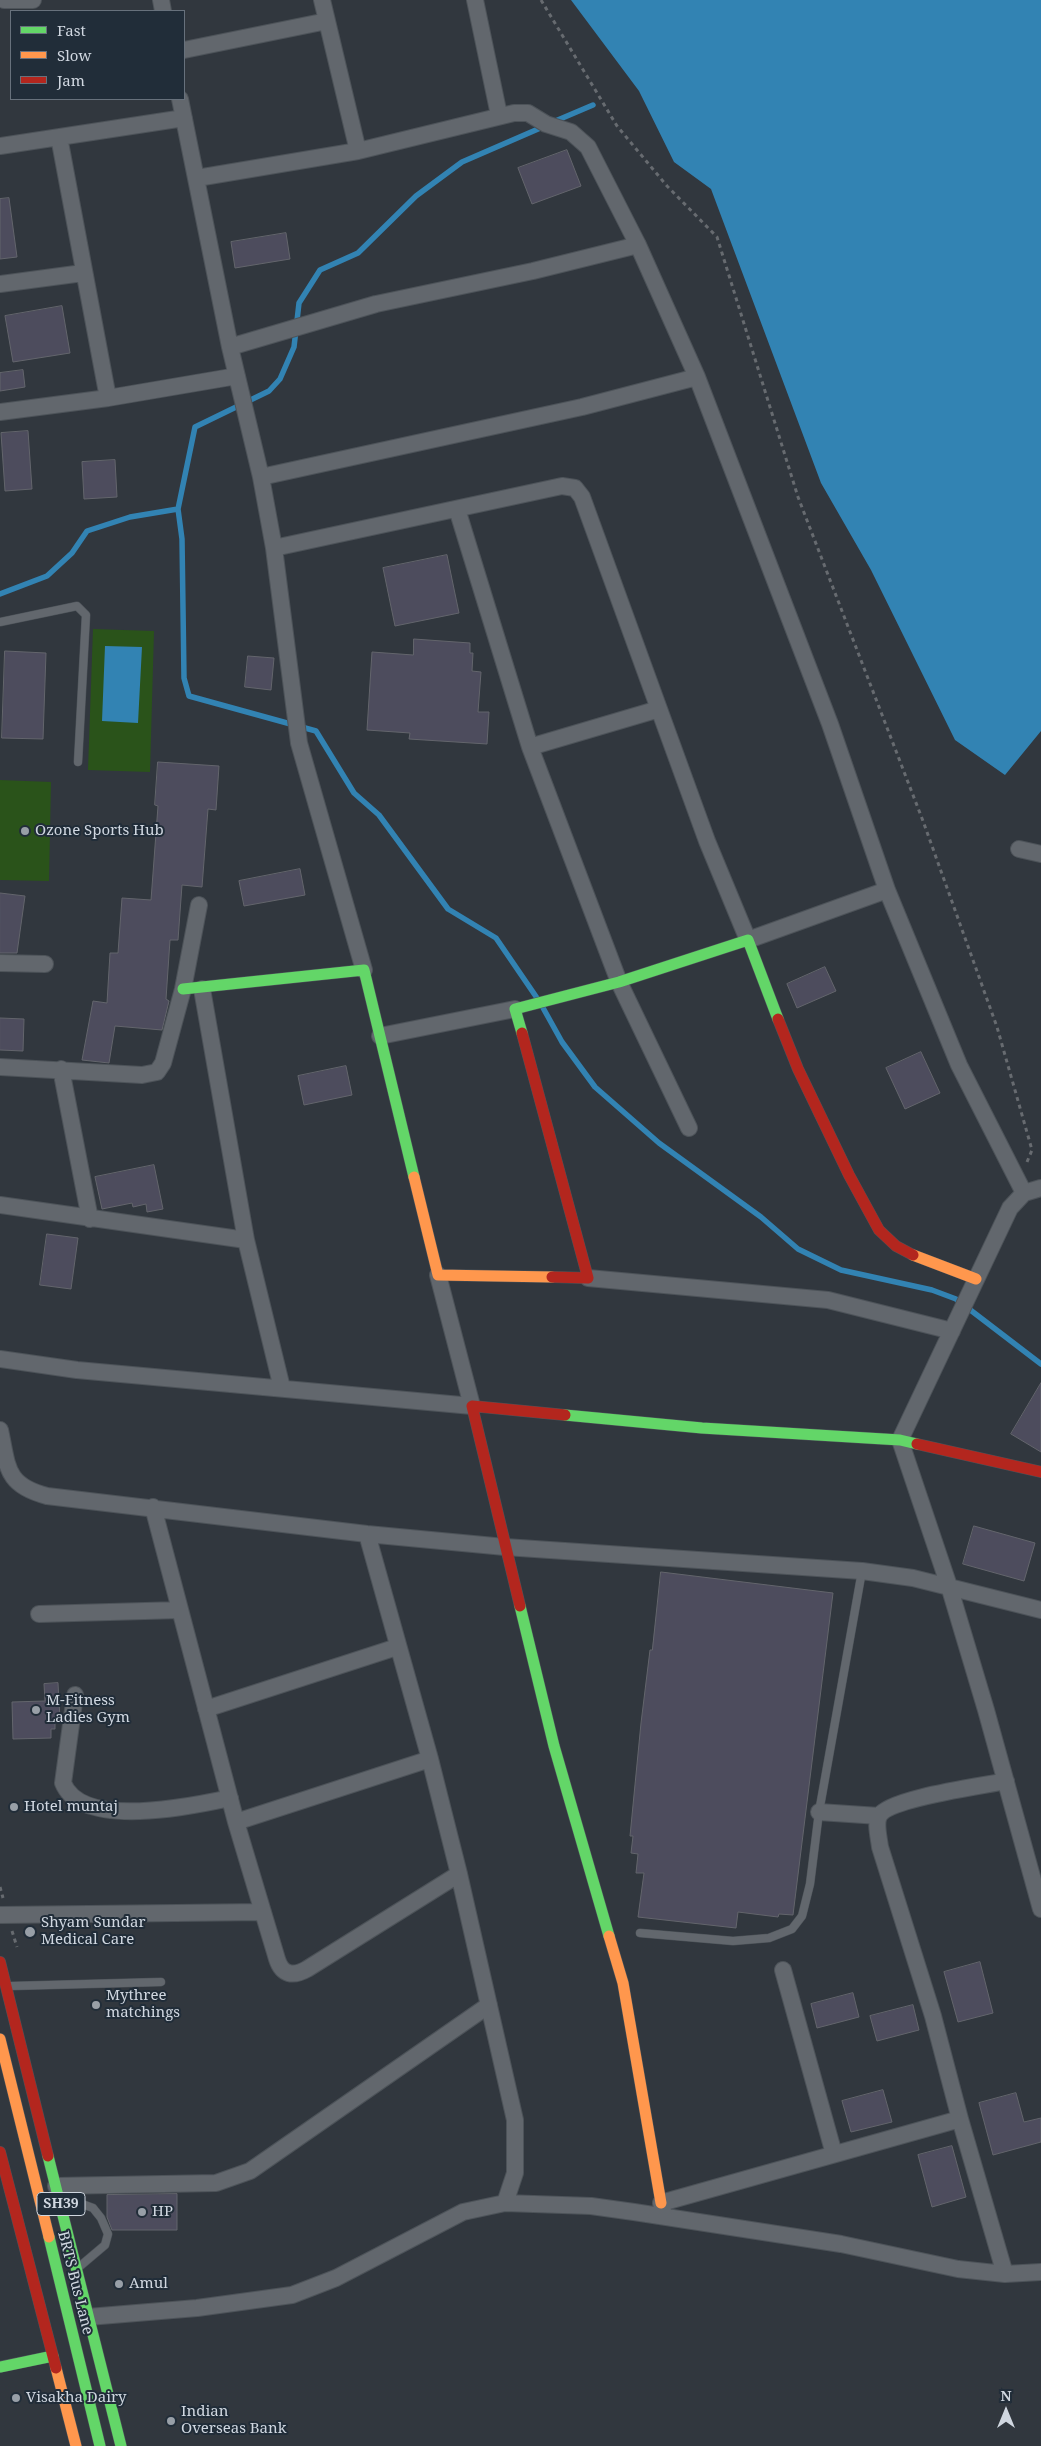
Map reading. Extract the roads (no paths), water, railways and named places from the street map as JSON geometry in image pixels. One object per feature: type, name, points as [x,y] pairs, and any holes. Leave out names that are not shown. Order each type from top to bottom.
[{"type":"street","points":[[4,0],[32,0]]},
{"type":"street","points":[[322,0],[358,151]]},
{"type":"street","points":[[475,0],[499,115]]},
{"type":"street","points":[[185,50],[327,21]]},
{"type":"street","points":[[180,100],[230,347],[261,477],[274,548],[299,739],[364,970],[554,1746],[623,1983],[663,2210]]},
{"type":"street","points":[[197,178],[358,151],[499,115],[528,113],[549,125],[577,136],[588,147],[638,245],[697,377],[830,724],[887,890],[958,1065],[1022,1188]]},
{"type":"street","points":[[0,146],[184,118]]},
{"type":"street","points":[[59,137],[83,273],[108,398]]},
{"type":"street","points":[[230,347],[376,304],[534,271],[638,245]]},
{"type":"street","points":[[0,284],[83,273]]},
{"type":"street","points":[[261,477],[582,408],[697,377]]},
{"type":"street","points":[[0,412],[239,384]]},
{"type":"street","points":[[274,548],[562,486],[571,486],[579,490],[707,841],[798,1069],[849,1175],[879,1230],[896,1246],[973,1284]]},
{"type":"street","points":[[457,508],[530,747],[619,982],[689,1128]]},
{"type":"street","points":[[530,747],[659,709]]},
{"type":"street","points":[[1018,849],[1041,854]]},
{"type":"street","points":[[380,1036],[521,1007],[619,982],[748,940],[887,890]]},
{"type":"street","points":[[0,1067],[142,1075],[157,1072],[163,1063],[183,990],[199,904]]},
{"type":"street","points":[[0,963],[45,964]]},
{"type":"street","points":[[183,990],[364,970]]},
{"type":"street","points":[[202,988],[246,1240],[282,1388]]},
{"type":"street","points":[[521,1007],[588,1278]]},
{"type":"street","points":[[61,1070],[90,1219]]},
{"type":"street","points":[[1022,1188],[1041,1188]]},
{"type":"street","points":[[1022,1188],[1010,1208],[973,1284],[900,1440],[949,1586],[1041,1909]]},
{"type":"street","points":[[0,1206],[246,1240]]},
{"type":"street","points":[[438,1275],[588,1278],[828,1300],[954,1328]]},
{"type":"street","points":[[0,1359],[77,1370],[702,1428],[900,1440],[1041,1472]]},
{"type":"street","points":[[0,1430],[13,1478],[25,1489],[47,1496],[153,1507],[366,1534],[505,1547],[862,1571],[913,1578],[1041,1610]]},
{"type":"street","points":[[153,1507],[236,1822],[279,1965],[286,1973],[300,1973],[459,1874]]},
{"type":"street","points":[[366,1534],[430,1759],[459,1874],[515,2120],[515,2173],[505,2204]]},
{"type":"street","points":[[40,1614],[180,1610]]},
{"type":"street","points":[[206,1709],[397,1647]]},
{"type":"street","points":[[75,1695],[63,1783],[66,1791],[74,1798],[104,1808],[149,1812],[183,1808],[230,1798]]},
{"type":"street","points":[[236,1822],[430,1759]]},
{"type":"street","points":[[1005,2274],[960,2119],[933,2016],[880,1847],[878,1830],[879,1816],[889,1806],[909,1800],[1006,1781]]},
{"type":"street","points":[[819,1812],[879,1816]]},
{"type":"street","points":[[0,1915],[263,1912]]},
{"type":"street","name":"SH39","points":[[0,1962],[121,2446]]},
{"type":"street","points":[[783,1970],[834,2154]]},
{"type":"street","points":[[57,2191],[216,2183],[250,2171],[489,2005]]},
{"type":"street","name":"BRTS Bus Lane","points":[[0,2039],[100,2446]]},
{"type":"street","points":[[663,2210],[834,2154],[960,2119]]},
{"type":"street","name":"SH39","points":[[0,2152],[76,2446]]},
{"type":"street","points":[[88,2317],[197,2308],[292,2295],[336,2278],[463,2212],[505,2204],[663,2210],[841,2244],[958,2269],[1005,2274],[1041,2272]]},
{"type":"street","points":[[0,2367],[53,2356]]},
{"type":"lane","points":[[0,622],[77,606],[86,615],[78,762]]},
{"type":"lane","points":[[640,1933],[733,1941],[769,1938],[792,1929],[802,1916],[810,1884],[819,1812],[862,1571]]},
{"type":"lane","points":[[6,1986],[161,1982]]},
{"type":"lane","points":[[57,2191],[93,2208],[101,2218],[108,2234],[105,2245],[76,2269]]},
{"type":"water","points":[[571,0],[1041,0],[1041,731],[1005,775],[955,740],[871,570],[821,483],[711,189],[674,162],[639,91]]},
{"type":"water","points":[[105,646],[142,647],[138,723],[102,721]]},
{"type":"waterway","points":[[553,122],[593,105]]},
{"type":"waterway","points":[[178,509],[195,427],[269,391],[280,379],[294,347],[299,303],[320,270],[358,253],[416,196],[462,162],[545,126]]},
{"type":"waterway","points":[[0,594],[47,576],[72,553],[87,531],[130,517],[178,509],[182,539],[184,678],[189,696],[316,731],[354,793],[379,815],[448,909],[496,938],[537,998]]},
{"type":"waterway","points":[[542,1006],[562,1042],[595,1087],[659,1143],[761,1217],[798,1249],[841,1270],[932,1290],[956,1299],[1041,1364]]},
{"type":"place","name":"Ozone Sports Hub","points":[[25,831]]},
{"type":"place","name":"M-Fitness Ladies Gym","points":[[36,1710]]},
{"type":"place","name":"Hotel muntaj","points":[[14,1807]]},
{"type":"place","name":"Shyam Sundar Medical Care","points":[[30,1932]]},
{"type":"place","name":"Mythree matchings","points":[[96,2005]]},
{"type":"place","name":"HP","points":[[142,2212]]},
{"type":"place","name":"Amul","points":[[119,2284]]},
{"type":"place","name":"Visakha Dairy","points":[[16,2398]]},
{"type":"place","name":"Indian Overseas Bank","points":[[171,2421]]}]
